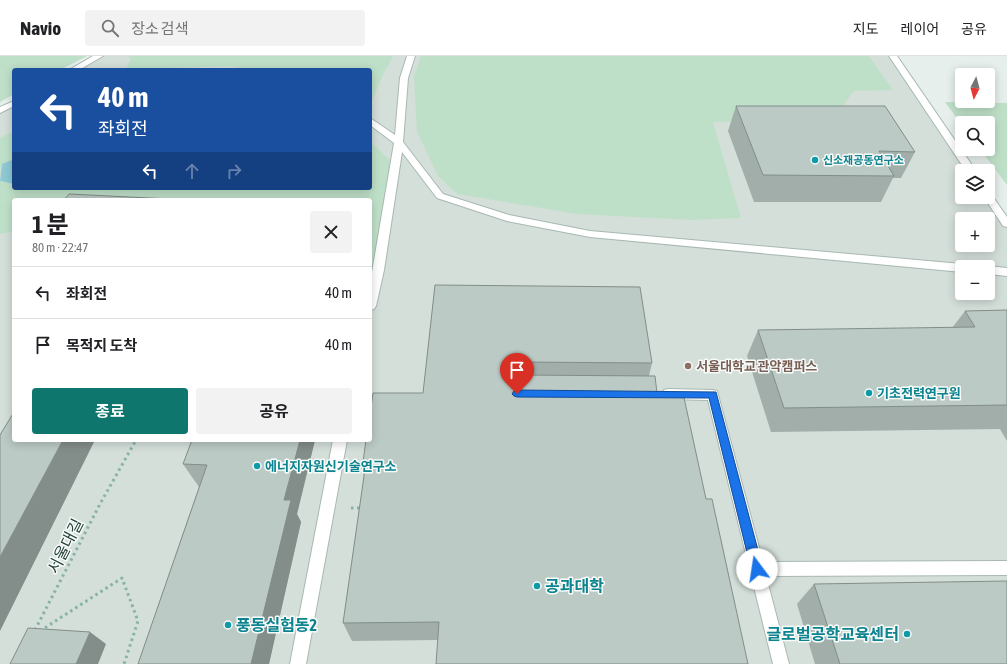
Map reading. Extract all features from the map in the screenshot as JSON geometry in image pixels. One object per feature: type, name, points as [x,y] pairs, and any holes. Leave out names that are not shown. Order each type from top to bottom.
[{"type":"street","points":[[77,68],[99,56]]},
{"type":"street","points":[[372,298],[379,270],[399,142],[404,78],[411,56]]},
{"type":"street","points":[[893,56],[966,164]]},
{"type":"street","points":[[2,109],[12,104]]},
{"type":"street","points":[[2,109],[12,106]]},
{"type":"street","points":[[372,122],[399,142],[440,196],[507,218],[590,234],[955,267]]},
{"type":"street","points":[[993,204],[1007,224]]},
{"type":"street","points":[[995,271],[1007,272]]},
{"type":"street","points":[[658,394],[713,395],[781,664]]},
{"type":"street","points":[[298,664],[340,442]]},
{"type":"street","points":[[757,569],[1007,568]]},
{"type":"path","name":"서울대길","points":[[124,664],[138,621],[122,578],[32,636],[100,504],[135,442]]},
{"type":"path","points":[[351,508],[365,508]]},
{"type":"shaded area","name":"서울대학교 관악캠퍼스","points":[[99,56],[893,56],[955,147],[955,156],[961,156],[966,164],[955,164],[955,204],[993,204],[1007,224],[1007,664],[0,664],[0,110],[12,104],[12,190],[372,190],[372,68],[77,68]]},
{"type":"green space","points":[[0,56],[87,56],[64,68],[12,68],[12,95],[0,102]]},
{"type":"green space","points":[[126,56],[393,56],[372,101],[372,68],[242,68],[230,66],[126,68],[131,58]]},
{"type":"green space","points":[[421,56],[869,56],[893,90],[854,91],[831,121],[713,122],[741,218],[691,220],[577,214],[457,194],[438,176],[417,132],[414,76]]},
{"type":"green space","points":[[945,102],[955,102],[955,108],[995,108],[995,103],[1007,103],[1007,185],[995,169],[995,164],[991,164],[985,156],[995,156],[995,116],[955,116]]},
{"type":"green space","points":[[12,132],[12,160],[2,164],[0,171],[0,138]]},
{"type":"green space","points":[[372,143],[390,160],[385,205],[375,268],[372,268],[372,198],[12,198],[12,231],[0,234],[0,181],[12,184],[12,190],[372,190]]},
{"type":"water","points":[[12,160],[12,184],[0,181],[2,164]]},
{"type":"building","points":[[736,106],[885,106],[915,152],[879,151],[894,176],[763,175]]},
{"type":"building","points":[[69,194],[150,198],[66,198]]},
{"type":"building","name":"공과대학","points":[[435,285],[640,287],[652,363],[518,362],[512,364],[510,370],[513,374],[518,375],[655,376],[657,393],[683,393],[706,499],[712,499],[748,664],[436,664],[439,622],[343,623],[365,469],[362,469],[366,442],[372,442],[373,393],[423,393]]},
{"type":"building","points":[[1007,310],[1007,405],[784,408],[758,330],[975,327],[965,311]]},
{"type":"building","points":[[12,415],[12,442],[62,442],[0,557],[0,435]]},
{"type":"building","points":[[191,442],[299,442],[284,500],[291,500],[251,664],[138,664],[207,465],[183,464]]},
{"type":"building","name":"글로벌공학교육센터","points":[[1007,581],[1007,664],[840,664],[814,584]]},
{"type":"building","points":[[28,628],[90,632],[76,664],[10,664]]},
{"type":"place","name":"신소재공동연구소","points":[[815,160]]},
{"type":"place","name":"서울대학교 관악캠퍼스","points":[[688,366]]},
{"type":"place","name":"기초전력연구원","points":[[869,393]]},
{"type":"place","name":"에너지자원신기술연구소","points":[[257,466]]},
{"type":"place","name":"공과대학","points":[[537,586]]},
{"type":"place","name":"풍동실험동2","points":[[228,625]]},
{"type":"place","name":"글로벌공학교육센터","points":[[907,634]]},
{"type":"route","points":[[517,394],[713,395],[757,569]]}]
